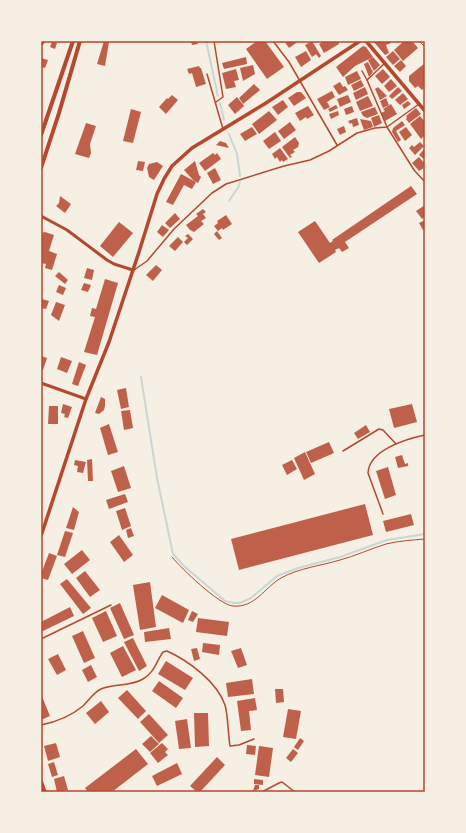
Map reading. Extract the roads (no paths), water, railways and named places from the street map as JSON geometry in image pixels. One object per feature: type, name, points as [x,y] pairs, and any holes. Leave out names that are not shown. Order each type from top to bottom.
[{"type":"main road","points":[[41,135],[73,41]]},
{"type":"main road","points":[[41,168],[80,41]]},
{"type":"street","points":[[41,536],[86,399],[109,342],[157,194],[172,166],[192,148],[266,103],[360,41]]},
{"type":"street","points":[[366,41],[425,112]]},
{"type":"street","points":[[41,216],[67,230],[114,264],[133,270]]},
{"type":"street","points":[[41,383],[86,399]]},
{"type":"street","points":[[41,781],[44,792]]},
{"type":"lane","points":[[41,46],[44,41]]},
{"type":"lane","points":[[214,41],[223,97],[216,102]]},
{"type":"lane","points":[[273,41],[289,62],[300,80],[337,146]]},
{"type":"lane","points":[[367,80],[385,63]]},
{"type":"lane","points":[[362,71],[387,127],[414,170],[425,182]]},
{"type":"lane","points":[[207,74],[223,129]]},
{"type":"lane","points":[[133,270],[147,261],[174,229],[212,193],[226,184],[284,166],[310,160],[358,133],[375,128],[387,127],[418,104]]},
{"type":"lane","points":[[343,451],[379,429],[383,430],[396,444]]},
{"type":"lane","points":[[383,514],[368,473],[368,467],[376,457],[396,444],[425,435]]},
{"type":"lane","points":[[41,639],[111,605]]},
{"type":"lane","points":[[41,725],[72,714],[98,690],[109,686],[134,683],[144,679],[155,668],[163,652],[167,651],[174,654],[204,676],[214,685],[220,694],[225,706],[230,746],[239,745],[254,739]]},
{"type":"lane","points":[[262,792],[282,782],[295,792]]},
{"type":"waterway","points":[[206,41],[218,96]]},
{"type":"waterway","points":[[220,103],[224,120]]},
{"type":"waterway","points":[[229,134],[237,154],[240,176]]},
{"type":"waterway","points":[[229,201],[240,182]]},
{"type":"waterway","points":[[141,377],[157,478],[173,554],[184,566],[225,601],[240,603],[251,598],[277,576],[298,568],[340,557],[387,540],[425,534]]}]
